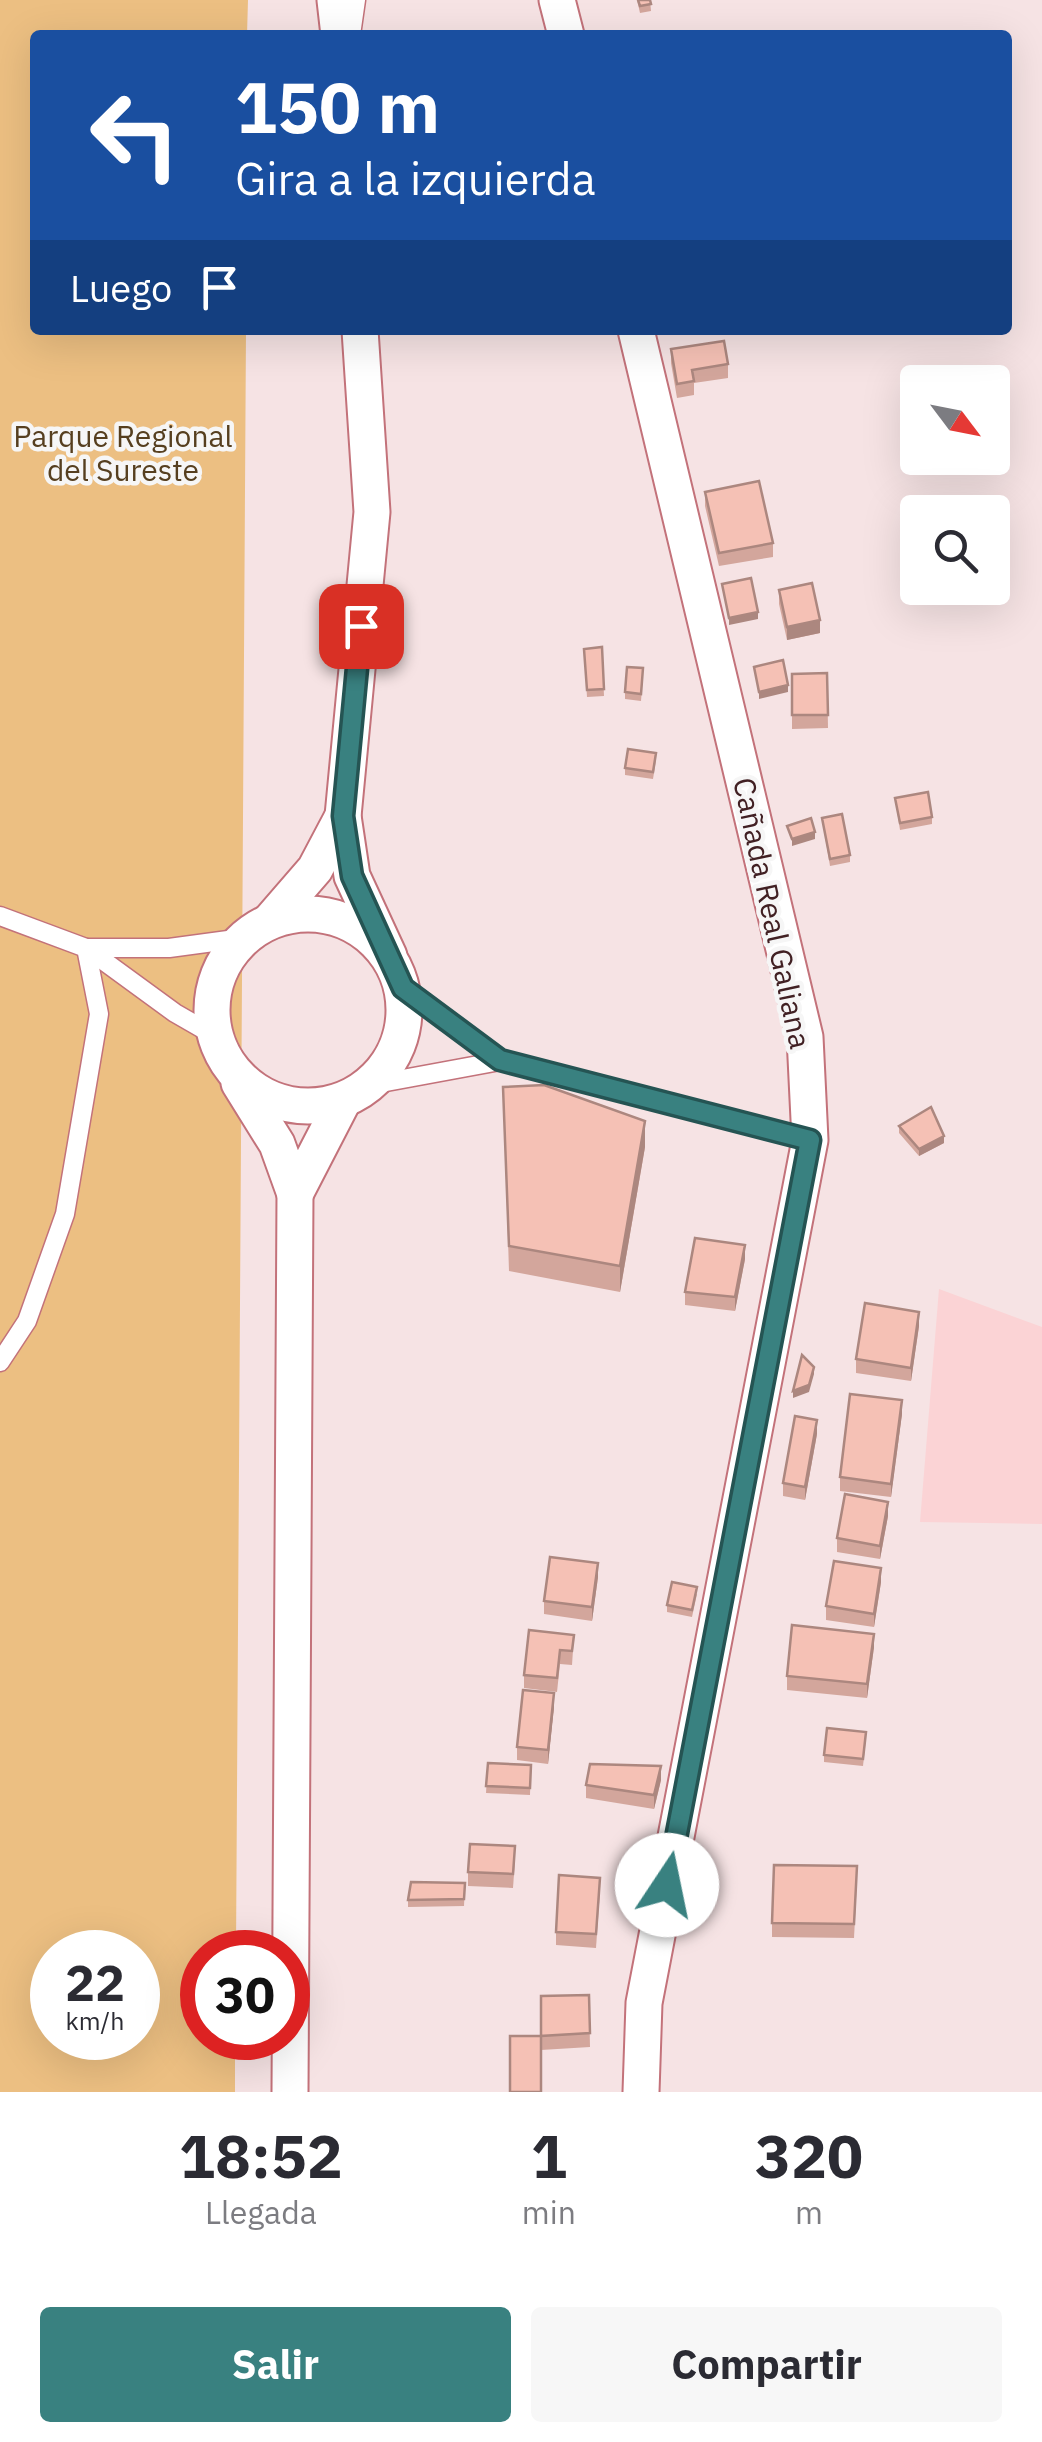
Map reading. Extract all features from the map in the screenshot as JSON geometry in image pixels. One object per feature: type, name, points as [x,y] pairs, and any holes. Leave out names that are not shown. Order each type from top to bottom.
[{"type":"street","points":[[334,0],[343,30]]},
{"type":"street","points":[[344,0],[344,30]]},
{"type":"street","points":[[557,0],[565,30]]},
{"type":"street","points":[[295,1194],[356,1093],[388,1066],[400,1042],[405,1015],[396,972],[352,876],[343,816],[372,512],[360,335]]},
{"type":"street","name":"Cañada Real Galiana","points":[[637,335],[805,1037],[810,1140],[644,2003],[641,2092]]},
{"type":"street","points":[[290,2092],[295,1194],[277,1144],[221,1051],[211,1010],[226,959],[315,869],[343,816]]},
{"type":"street","points":[[256,930],[303,914],[336,917],[366,932],[396,972]]},
{"type":"street","points":[[221,1051],[250,1088],[279,1103],[311,1108],[356,1093]]},
{"type":"lane","points":[[346,30],[356,0]]},
{"type":"lane","points":[[0,916],[86,948],[221,1051]]},
{"type":"lane","points":[[86,948],[169,948],[256,930]]},
{"type":"lane","points":[[0,1362],[27,1321],[65,1214],[99,1014],[86,948]]},
{"type":"lane","points":[[396,972],[500,1060],[810,1140]]},
{"type":"lane","points":[[356,1093],[500,1060]]},
{"type":"shaded area","points":[[939,1289],[1042,1327],[1042,1524],[920,1522]]},
{"type":"green space","name":"Parque Regional del Sureste","points":[[0,0],[248,0],[247,30],[30,30],[30,335],[246,335],[236,1930],[180,1930],[180,2060],[235,2060],[235,2092],[0,2092]]},
{"type":"building","points":[[724,341],[728,364],[692,370],[694,381],[677,384],[671,349]]},
{"type":"building","points":[[759,481],[773,543],[719,553],[705,492]]},
{"type":"building","points":[[751,578],[758,612],[729,618],[722,584]]},
{"type":"building","points":[[812,583],[820,620],[787,627],[779,590]]},
{"type":"building","points":[[602,647],[604,689],[587,690],[584,649]]},
{"type":"building","points":[[783,660],[788,685],[759,692],[754,667]]},
{"type":"building","points":[[627,667],[643,668],[641,694],[625,692]]},
{"type":"building","points":[[827,673],[828,715],[792,715],[792,674]]},
{"type":"building","points":[[628,749],[656,753],[653,772],[625,768]]},
{"type":"building","points":[[928,792],[932,817],[900,823],[895,798]]},
{"type":"building","points":[[842,814],[850,855],[830,859],[822,818]]},
{"type":"building","points":[[811,818],[815,832],[792,839],[787,826]]},
{"type":"building","points":[[544,1085],[645,1121],[620,1266],[509,1246],[503,1087]]},
{"type":"building","points":[[931,1107],[944,1136],[919,1149],[899,1126]]},
{"type":"building","points":[[695,1238],[745,1245],[735,1297],[685,1292]]},
{"type":"building","points":[[865,1303],[919,1312],[911,1368],[856,1359]]},
{"type":"building","points":[[802,1355],[814,1367],[809,1385],[793,1391]]},
{"type":"building","points":[[850,1394],[902,1400],[891,1484],[840,1477]]},
{"type":"building","points":[[795,1416],[817,1420],[805,1487],[783,1483]]},
{"type":"building","points":[[845,1494],[888,1502],[880,1546],[837,1538]]},
{"type":"building","points":[[550,1557],[598,1563],[592,1607],[544,1601]]},
{"type":"building","points":[[834,1561],[881,1568],[874,1614],[826,1606]]},
{"type":"building","points":[[672,1582],[697,1587],[692,1610],[667,1605]]},
{"type":"building","points":[[792,1625],[874,1634],[867,1684],[787,1676]]},
{"type":"building","points":[[529,1630],[574,1635],[572,1651],[560,1650],[557,1678],[524,1675]]},
{"type":"building","points":[[523,1690],[554,1693],[548,1750],[517,1747]]},
{"type":"building","points":[[827,1728],[866,1732],[863,1759],[824,1755]]},
{"type":"building","points":[[488,1763],[531,1765],[530,1788],[486,1786]]},
{"type":"building","points":[[590,1764],[661,1766],[654,1795],[586,1785]]},
{"type":"building","points":[[470,1844],[515,1846],[513,1874],[468,1872]]},
{"type":"building","points":[[774,1865],[857,1866],[854,1924],[772,1923]]},
{"type":"building","points":[[559,1875],[600,1878],[596,1934],[556,1932]]},
{"type":"building","points":[[411,1882],[465,1883],[464,1899],[408,1900]]},
{"type":"building","points":[[589,1995],[590,2033],[541,2036],[541,1996]]},
{"type":"building","points":[[510,2036],[541,2036],[541,2092],[510,2092]]},
{"type":"route","points":[[361,626],[343,816],[352,876],[403,988],[500,1060],[810,1140],[667,1885]]}]
